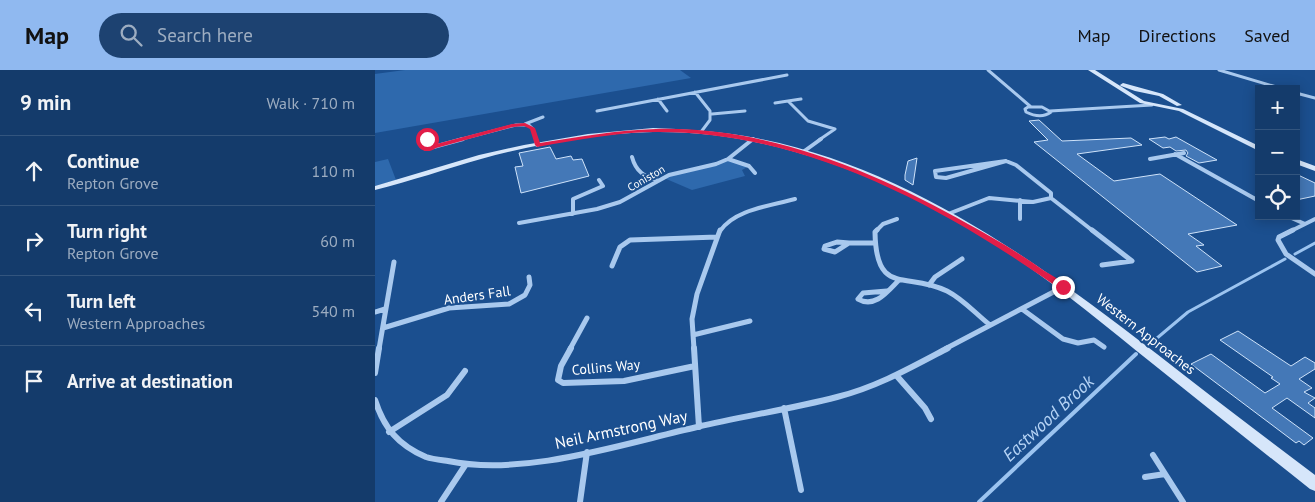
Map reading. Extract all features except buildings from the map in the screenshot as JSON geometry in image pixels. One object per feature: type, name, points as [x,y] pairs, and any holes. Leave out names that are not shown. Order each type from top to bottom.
[{"type":"street","points":[[988,70],[1031,106],[1042,107],[1050,111],[1162,105],[1181,110],[1255,147]]},
{"type":"street","points":[[1092,70],[1128,88],[1168,98],[1255,142]]},
{"type":"street","points":[[1092,70],[1135,99],[1152,105]]},
{"type":"street","points":[[1219,70],[1270,85]]},
{"type":"street","points":[[597,111],[787,75]]},
{"type":"street","points":[[695,92],[712,114],[711,120],[701,132]]},
{"type":"street","points":[[1118,106],[1133,103],[1134,96],[1137,94],[1151,93]]},
{"type":"street","points":[[1300,93],[1315,98]]},
{"type":"street","points":[[1162,105],[1169,102],[1168,98]]},
{"type":"street","points":[[658,99],[667,111]]},
{"type":"street","points":[[775,103],[801,99]]},
{"type":"street","points":[[788,101],[808,121],[835,129],[803,152]]},
{"type":"street","points":[[1031,106],[1025,110],[1035,116],[1049,115],[1050,111]]},
{"type":"street","points":[[712,114],[745,112]]},
{"type":"street","points":[[427,139],[425,149],[525,124],[543,116]]},
{"type":"street","points":[[525,124],[533,129],[537,145]]},
{"type":"street","name":"Western Approaches","points":[[375,188],[482,158],[537,145],[620,132],[657,130],[701,132],[753,139],[803,152],[889,185],[948,214],[1008,249],[1063,287],[1315,484]]},
{"type":"street","name":"Coniston","points":[[519,224],[573,214],[625,200],[674,173],[715,164],[728,159],[753,139]]},
{"type":"street","points":[[1150,159],[1184,153]]},
{"type":"street","points":[[1175,154],[1255,199]]},
{"type":"street","points":[[632,158],[634,167],[641,175],[658,181]]},
{"type":"street","points":[[728,159],[749,166],[755,173]]},
{"type":"street","points":[[1006,161],[946,178],[936,176],[935,171],[1006,161],[1016,165],[1051,193],[1051,198],[1132,261],[1102,265]]},
{"type":"street","points":[[1300,162],[1315,168]]},
{"type":"street","points":[[1300,167],[1315,173]]},
{"type":"street","points":[[573,214],[573,199],[603,186],[599,180]]},
{"type":"street","points":[[948,214],[983,199],[1033,202],[1051,198]]},
{"type":"street","points":[[699,427],[693,335],[694,305],[722,225],[730,219],[795,200]]},
{"type":"street","points":[[1020,200],[1020,219]]},
{"type":"street","points":[[897,219],[877,229],[874,243],[875,257],[878,264],[888,274],[899,280],[929,285],[952,294],[990,325]]},
{"type":"street","points":[[1315,219],[1279,237],[1278,240],[1286,254],[1315,274]]},
{"type":"street","points":[[1296,220],[1305,224]]},
{"type":"street","points":[[612,266],[620,247],[630,240],[717,237]]},
{"type":"street","points":[[849,243],[836,251],[828,252],[824,249],[825,246],[833,243],[849,243],[874,243]]},
{"type":"street","points":[[929,285],[935,277],[963,259]]},
{"type":"street","points":[[375,373],[385,309],[395,262]]},
{"type":"street","name":"Anders Fall","points":[[383,328],[456,308],[510,304],[522,298],[528,290],[531,284],[529,277]]},
{"type":"street","points":[[887,291],[863,293],[858,299],[866,304],[872,304],[887,291],[899,280]]},
{"type":"street","name":"Neil Armstrong Way","points":[[375,400],[382,421],[389,432],[399,442],[413,451],[427,457],[467,464],[514,465],[587,452],[857,392],[895,375],[1063,287]]},
{"type":"street","points":[[375,312],[385,309]]},
{"type":"street","points":[[1022,309],[1063,339],[1078,343],[1094,340],[1104,347]]},
{"type":"street","name":"Collins Way","points":[[587,318],[561,366],[558,380],[563,383],[624,381],[695,366]]},
{"type":"street","points":[[693,335],[750,322]]},
{"type":"street","points":[[389,432],[447,395],[465,371]]},
{"type":"street","points":[[895,375],[925,408],[931,419]]},
{"type":"street","points":[[784,408],[801,490]]},
{"type":"street","points":[[580,502],[587,452]]},
{"type":"street","points":[[1153,455],[1183,502]]},
{"type":"street","points":[[441,502],[467,464]]},
{"type":"street","points":[[1145,477],[1165,474]]},
{"type":"shaded area","points":[[405,70],[680,70],[691,78],[375,133],[375,74]]},
{"type":"shaded area","points":[[388,159],[396,180],[375,186],[375,162]]},
{"type":"shaded area","points":[[728,159],[749,166],[742,170],[745,176],[692,190],[664,178]]},
{"type":"waterway","name":"Eastwood Brook","points":[[1295,254],[1315,243]]},
{"type":"waterway","name":"Eastwood Brook","points":[[1150,344],[1188,312],[1285,259]]},
{"type":"waterway","name":"Eastwood Brook","points":[[979,502],[1136,354]]},
{"type":"route","points":[[427,139],[425,149],[525,124],[533,129],[537,145],[574,138],[657,130],[712,133],[773,144],[825,160],[913,196],[1008,249],[1063,287]]}]
